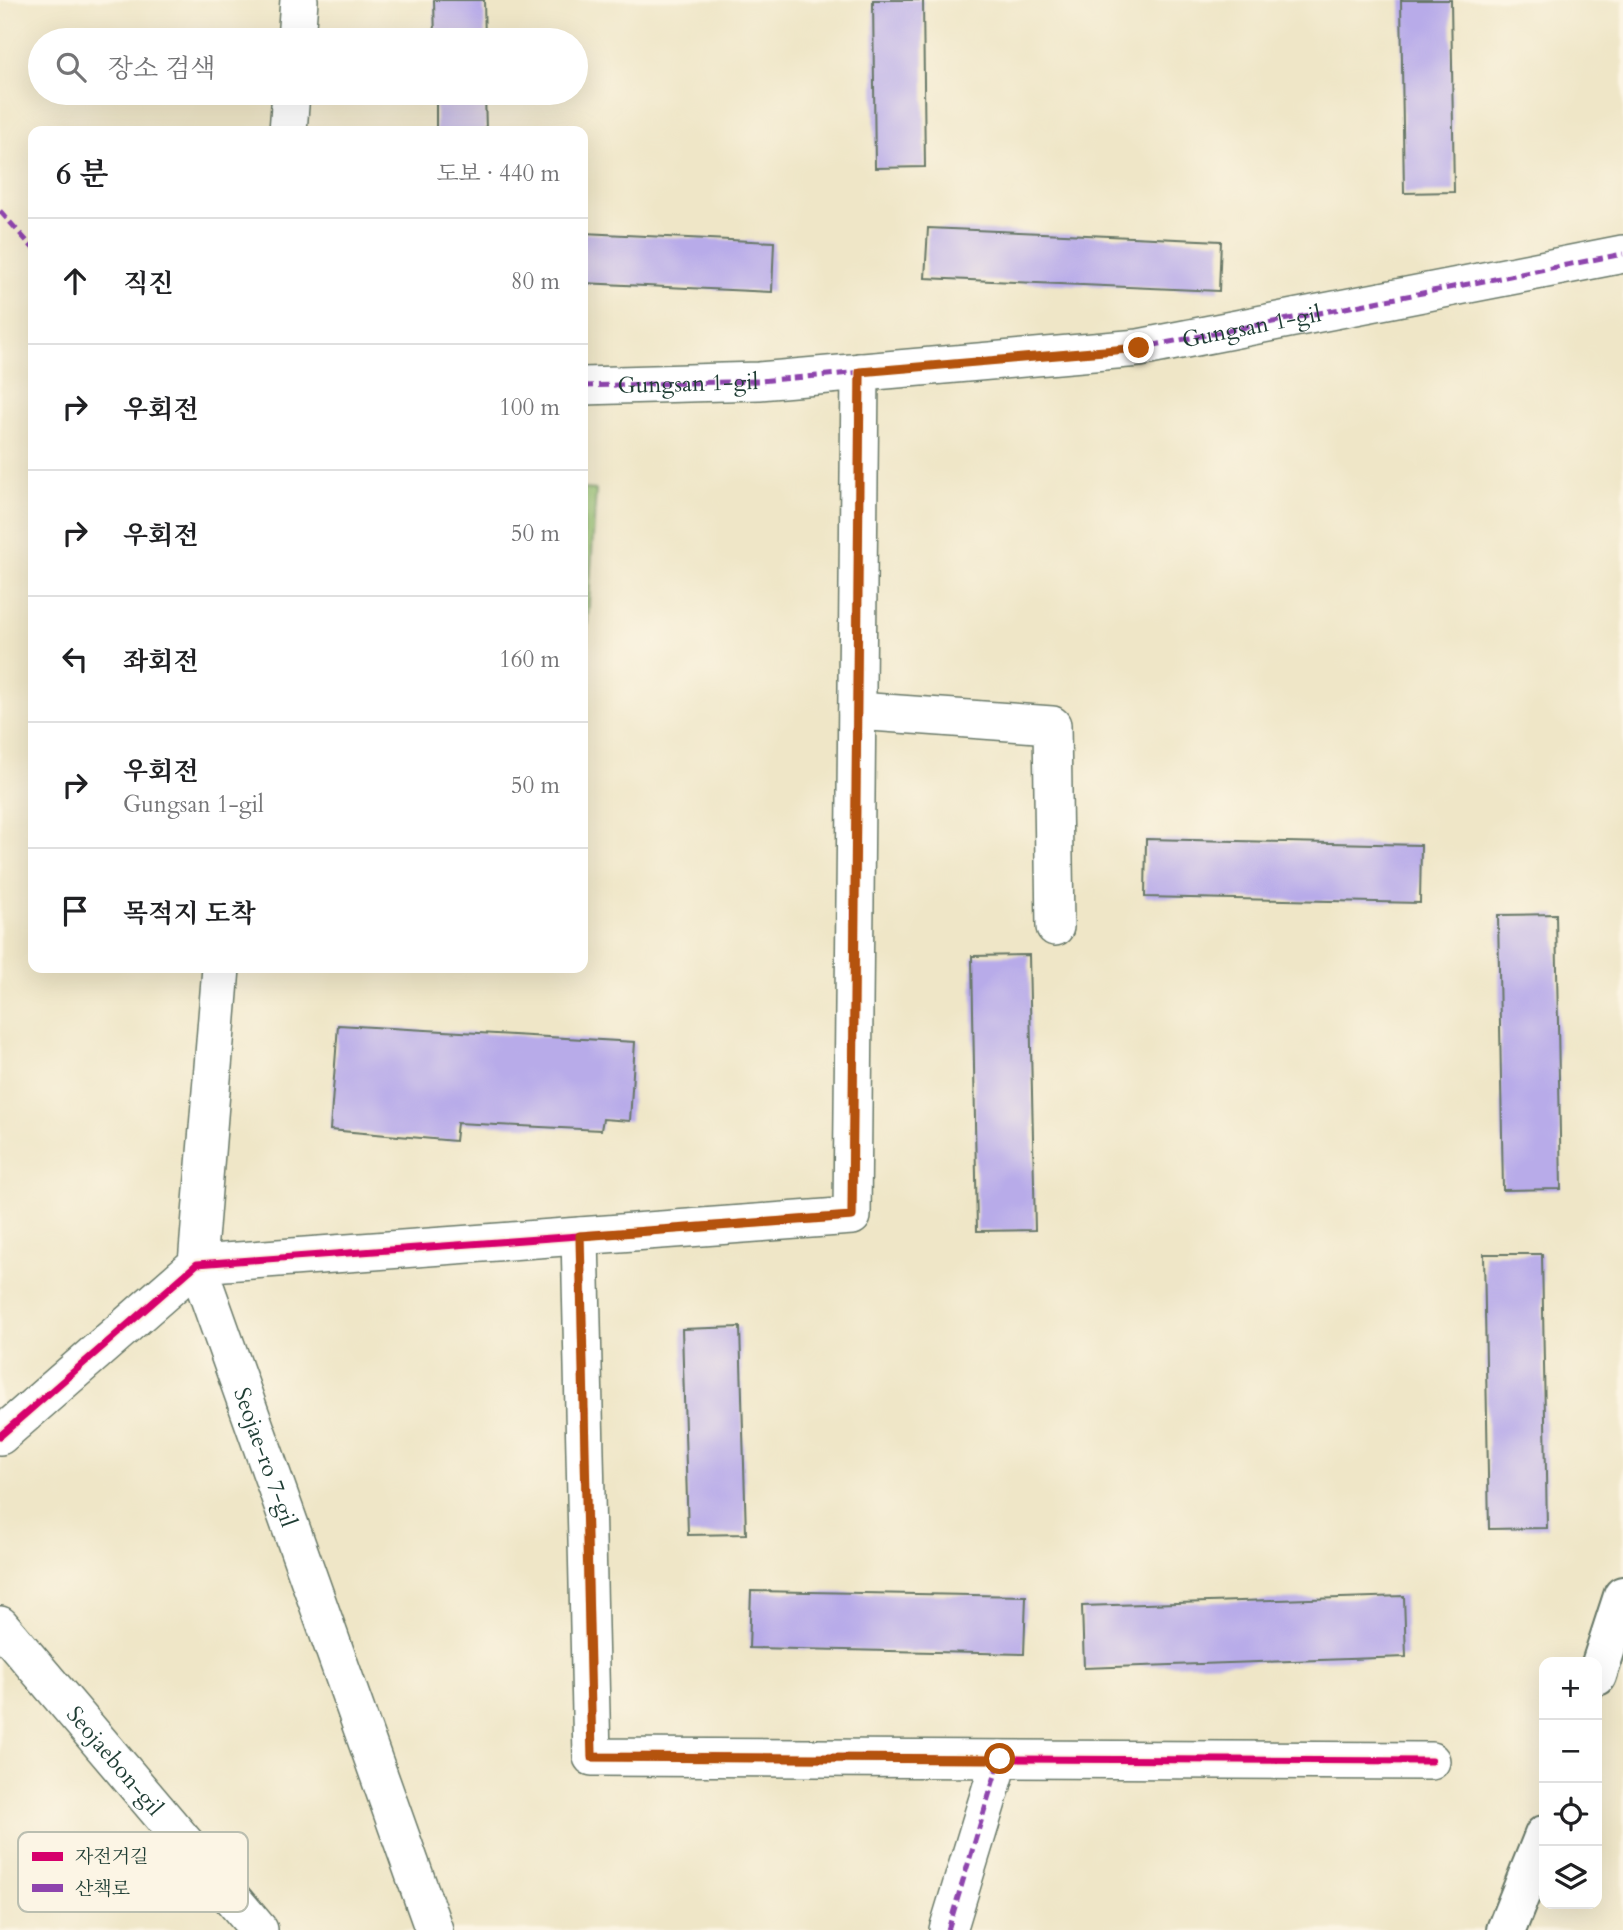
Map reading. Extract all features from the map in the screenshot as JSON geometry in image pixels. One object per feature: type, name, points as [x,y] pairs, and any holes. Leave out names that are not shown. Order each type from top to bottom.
[{"type":"main road","points":[[1602,1661],[1623,1596]]},
{"type":"main road","points":[[1507,1930],[1540,1846]]},
{"type":"street","points":[[297,28],[299,0]]},
{"type":"street","points":[[288,126],[290,105]]},
{"type":"street","name":"Gungsan 1-gil","points":[[588,386],[759,381],[1139,348],[1623,254]]},
{"type":"street","points":[[0,1436],[197,1264],[852,1216],[860,372]]},
{"type":"street","points":[[857,711],[1052,725],[1055,927]]},
{"type":"street","name":"Seojae-ro 7-gil","points":[[220,973],[197,1264],[434,1930]]},
{"type":"street","points":[[580,1236],[592,1757],[1431,1760]]},
{"type":"street","name":"Seojaebon-gil","points":[[0,1625],[176,1832]]},
{"type":"street","points":[[948,1930],[1000,1759]]},
{"type":"street","name":"Seojaebon-gil","points":[[244,1912],[259,1930]]},
{"type":"green space","points":[[588,489],[596,490],[588,617]]},
{"type":"building","points":[[434,0],[484,0],[485,28],[435,28]]},
{"type":"building","points":[[873,0],[923,0],[925,167],[875,168]]},
{"type":"building","points":[[1401,0],[1451,0],[1454,192],[1404,193]]},
{"type":"building","points":[[436,105],[485,105],[486,126],[436,126]]},
{"type":"building","points":[[928,228],[1221,241],[1219,291],[925,278]]},
{"type":"building","points":[[588,233],[774,242],[772,292],[588,283]]},
{"type":"building","points":[[1146,839],[1421,845],[1420,903],[1145,897]]},
{"type":"building","points":[[1556,914],[1561,1189],[1503,1190],[1498,915]]},
{"type":"building","points":[[1029,955],[1035,1230],[977,1231],[972,956]]},
{"type":"building","points":[[338,1025],[635,1042],[630,1121],[603,1119],[601,1130],[457,1123],[455,1141],[330,1130]]},
{"type":"building","points":[[1484,1254],[1542,1254],[1547,1528],[1489,1529]]},
{"type":"building","points":[[740,1327],[746,1534],[688,1535],[682,1329]]},
{"type":"building","points":[[751,1591],[1026,1596],[1024,1654],[749,1648]]},
{"type":"building","points":[[1404,1596],[1406,1657],[1084,1668],[1082,1606]]},
{"type":"marked path","points":[[0,211],[28,242]]},
{"type":"marked path","points":[[588,386],[759,381],[1139,348],[1623,254]]},
{"type":"marked path","points":[[948,1930],[1000,1759]]},
{"type":"cycle path","points":[[0,1436],[197,1264],[852,1216],[860,372]]},
{"type":"cycle path","points":[[580,1236],[592,1757],[1431,1761]]},
{"type":"route","points":[[1000,1759],[592,1757],[580,1236],[852,1216],[860,372],[1139,348]]}]
